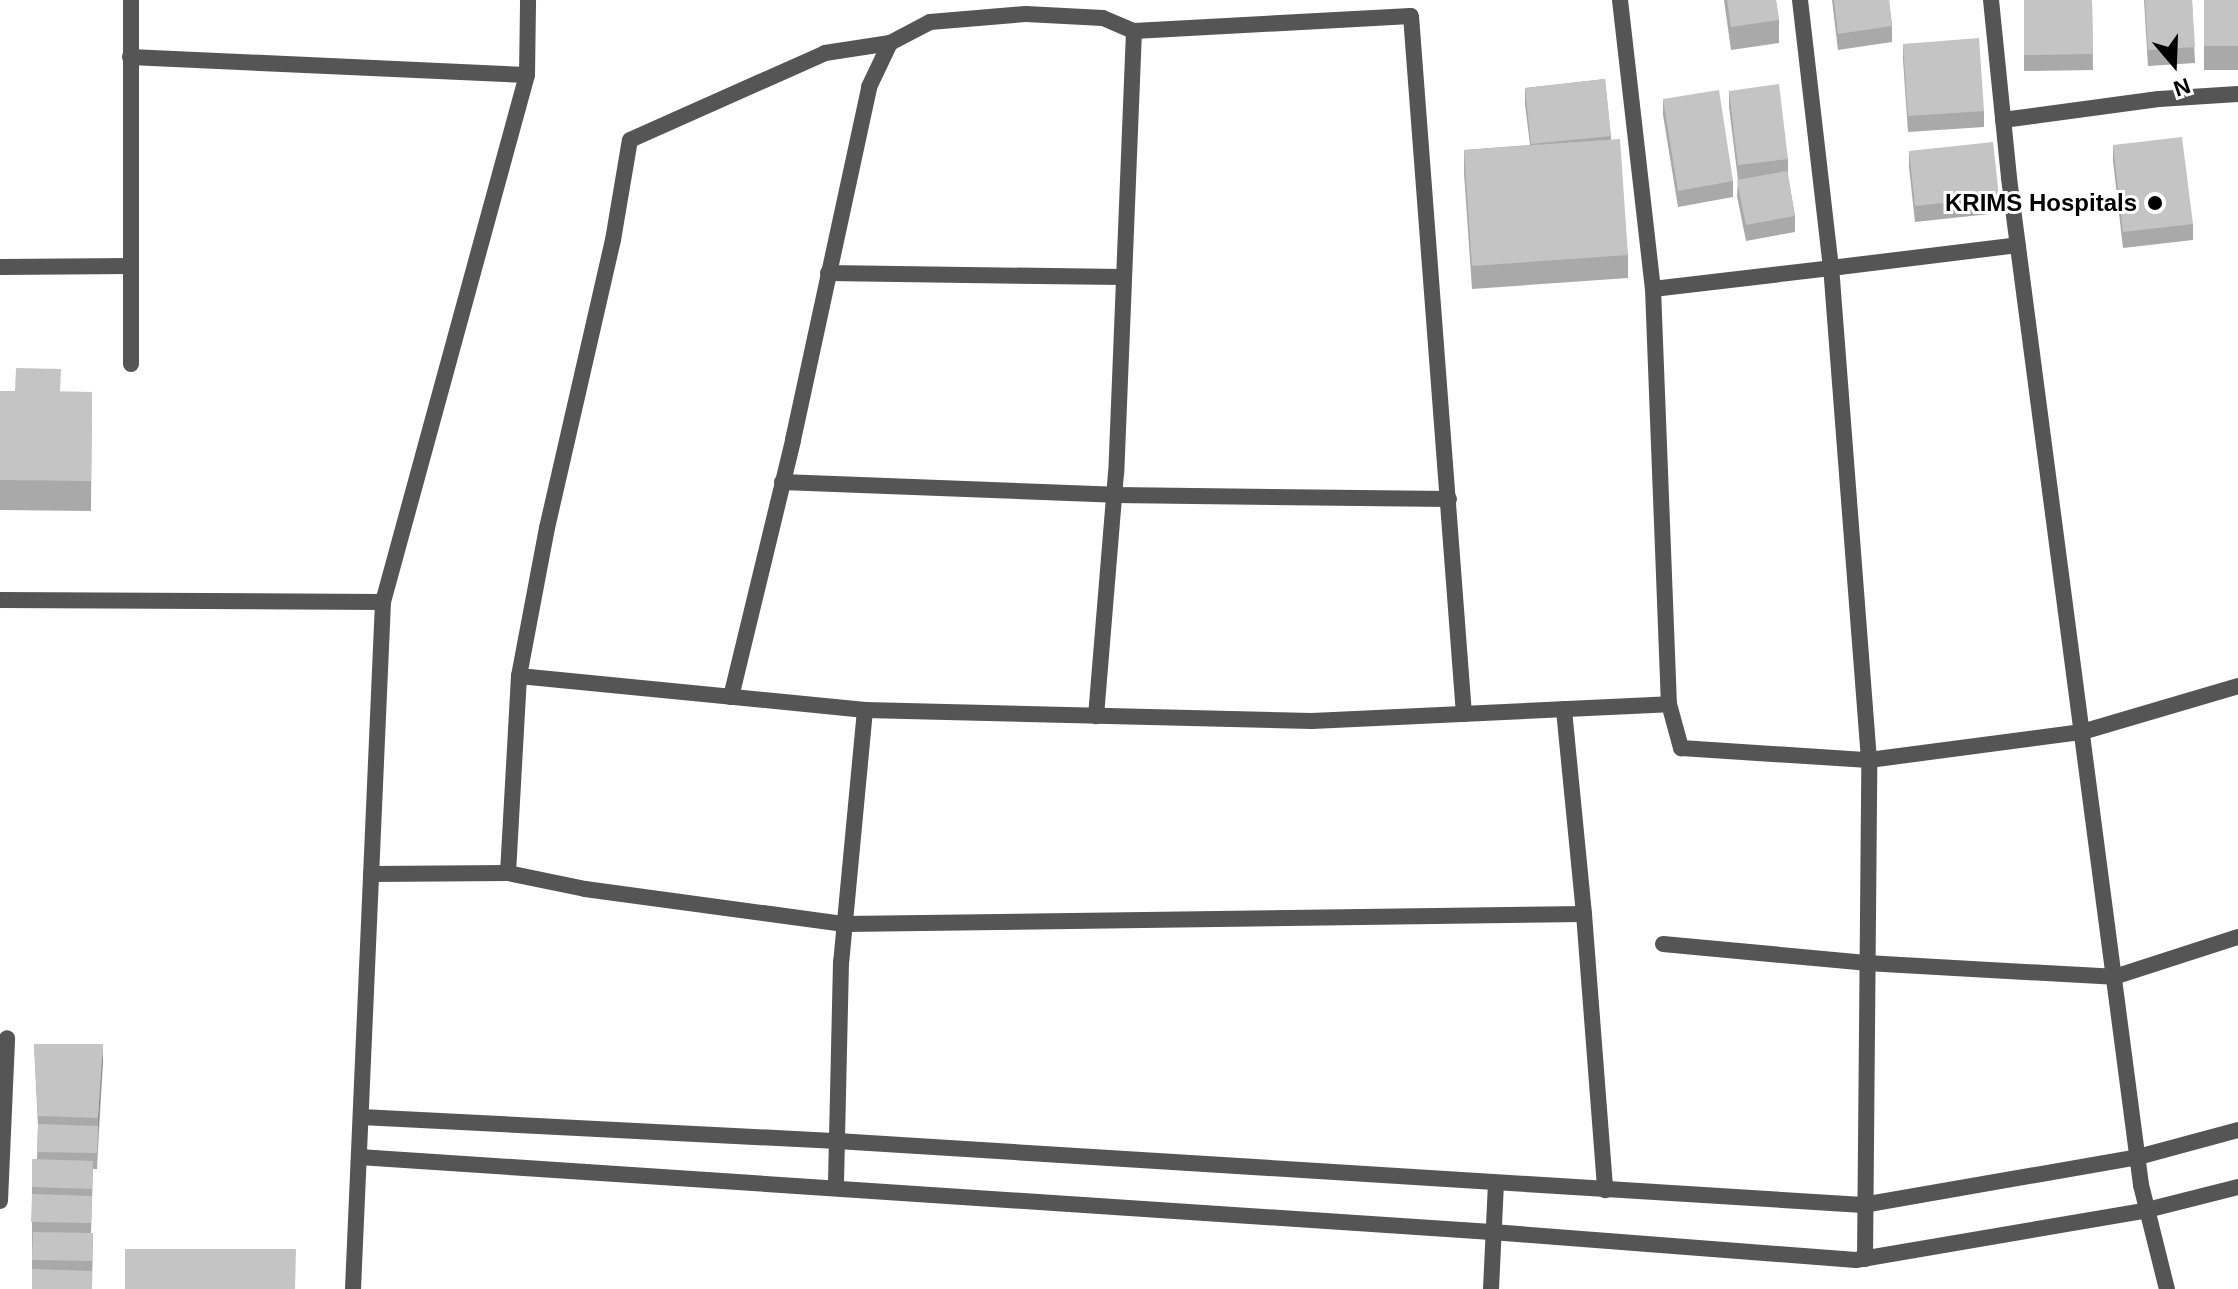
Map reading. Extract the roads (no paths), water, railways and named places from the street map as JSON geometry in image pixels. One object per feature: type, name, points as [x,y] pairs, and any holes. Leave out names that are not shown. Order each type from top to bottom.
[{"type":"street","points":[[131,0],[131,364]]},
{"type":"street","points":[[353,1289],[383,602],[527,75],[528,0]]},
{"type":"street","points":[[1620,0],[1653,289],[1669,704],[1681,748],[1869,760],[2082,732],[2238,686]]},
{"type":"street","points":[[1800,0],[1831,268],[1869,760],[1863,1205],[1865,1259]]},
{"type":"street","points":[[1991,0],[2018,245],[2138,1157],[2147,1210],[2167,1289]]},
{"type":"street","points":[[508,873],[519,676],[547,528],[613,240],[630,140],[825,53],[890,43],[930,22],[1026,14],[1103,18],[1134,31],[1411,8],[1464,714]]},
{"type":"street","points":[[1096,716],[1115,495],[1134,31]]},
{"type":"street","points":[[731,697],[869,87],[890,43]]},
{"type":"street","points":[[130,57],[527,75]]},
{"type":"street","points":[[2003,120],[2159,99],[2238,94]]},
{"type":"street","points":[[1653,289],[2018,245]]},
{"type":"street","points":[[0,267],[130,266]]},
{"type":"street","points":[[828,273],[1123,277]]},
{"type":"street","points":[[782,482],[1115,495],[1449,499]]},
{"type":"street","points":[[0,600],[383,602]]},
{"type":"street","points":[[519,676],[865,710],[1096,716],[1312,721],[1669,704]]},
{"type":"street","points":[[1564,709],[1584,914],[1605,1190]]},
{"type":"street","points":[[836,1188],[845,924],[865,710]]},
{"type":"street","points":[[371,874],[508,873],[585,889],[845,924],[1584,914]]},
{"type":"street","points":[[1663,944],[1866,963],[2114,977],[2238,937]]},
{"type":"street","points":[[0,1201],[7,1038]]},
{"type":"street","points":[[361,1117],[837,1141],[1863,1205],[2138,1157],[2238,1130]]},
{"type":"street","points":[[359,1157],[1865,1259],[2147,1210],[2238,1187]]},
{"type":"street","points":[[1491,1289],[1496,1183]]},
{"type":"place","name":"KRIMS Hospitals","points":[[2155,203]]}]
